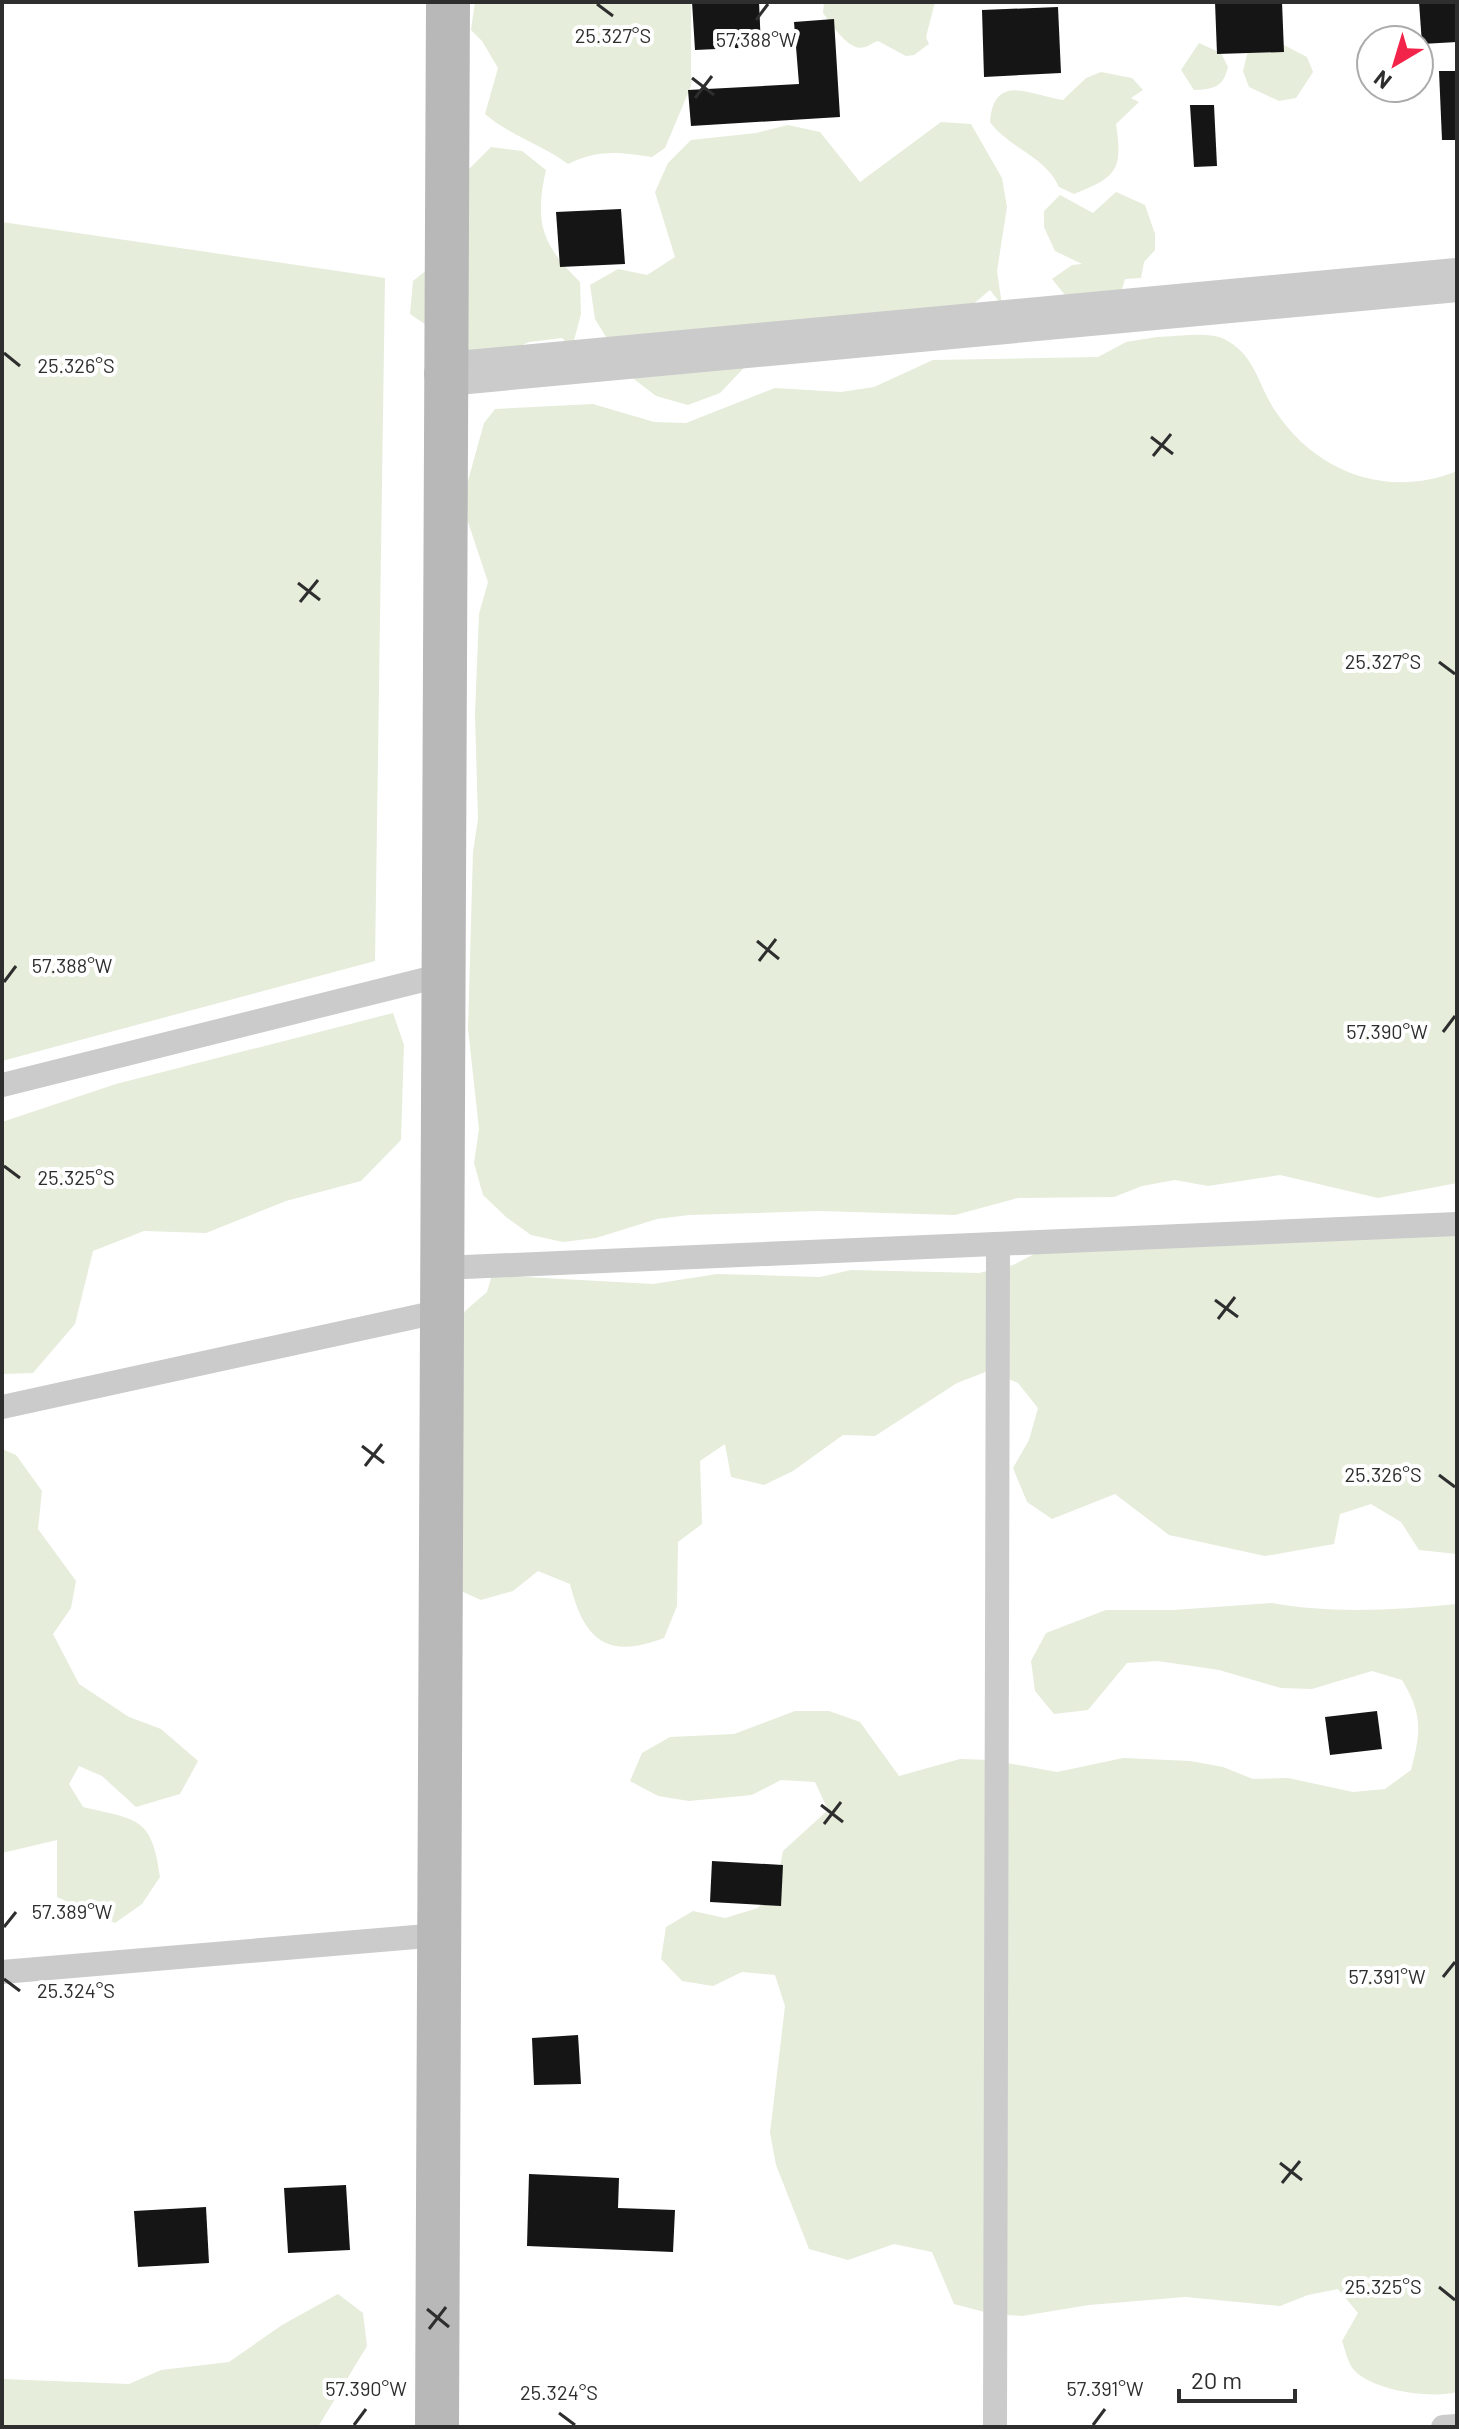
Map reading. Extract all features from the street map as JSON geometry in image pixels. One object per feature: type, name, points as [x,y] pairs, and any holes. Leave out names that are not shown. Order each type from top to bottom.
[{"type":"street","points":[[437,2427],[448,2]]},
{"type":"street","points":[[446,374],[1457,280]]},
{"type":"lane","points":[[2,1085],[443,975]]},
{"type":"lane","points":[[442,1268],[1457,1224]]},
{"type":"lane","points":[[995,2427],[998,1244]]},
{"type":"lane","points":[[2,1407],[442,1311]]},
{"type":"lane","points":[[2,1972],[439,1935]]},
{"type":"lane","points":[[1443,2427],[1457,2426]]},
{"type":"green space","points":[[475,2],[691,2],[691,86],[665,148],[652,157],[609,153],[568,164],[494,121],[485,114],[498,68],[482,41],[471,30]]},
{"type":"green space","points":[[824,2],[935,2],[926,37],[929,44],[914,55],[906,56],[878,41],[865,47],[853,46],[823,13]]},
{"type":"green space","points":[[1278,42],[1307,57],[1313,72],[1296,98],[1279,101],[1249,87],[1243,71],[1248,51]]},
{"type":"green space","points":[[1199,43],[1221,53],[1228,67],[1220,84],[1194,90],[1181,70]]},
{"type":"green space","points":[[1101,72],[1132,78],[1143,90],[1131,98],[1139,102],[1116,124],[1118,152],[1114,170],[1100,182],[1074,194],[1059,187],[1045,168],[998,131],[990,122],[993,106],[1006,92],[1016,90],[1063,100],[1086,78]]},
{"type":"green space","points":[[941,122],[971,124],[1002,178],[1007,207],[997,271],[1002,305],[990,290],[965,311],[762,349],[720,393],[688,405],[656,396],[630,376],[595,319],[590,285],[618,269],[647,275],[675,257],[655,192],[668,163],[691,140],[756,133],[788,125],[820,132],[860,182]]},
{"type":"green space","points":[[491,147],[522,151],[546,170],[541,205],[544,232],[557,256],[580,282],[581,314],[572,348],[562,338],[529,342],[500,355],[466,352],[410,314],[413,281],[438,261],[468,170]]},
{"type":"green space","points":[[1116,192],[1145,205],[1155,234],[1155,250],[1144,262],[1141,278],[1125,279],[1118,303],[1083,317],[1052,279],[1072,265],[1082,264],[1055,251],[1044,227],[1044,211],[1060,195],[1093,213]]},
{"type":"green space","points":[[2,222],[385,278],[375,961],[2,1061]]},
{"type":"green space","points":[[1209,335],[1235,346],[1250,362],[1276,412],[1293,433],[1333,465],[1380,481],[1431,479],[1457,471],[1457,1183],[1378,1198],[1280,1175],[1208,1186],[1175,1180],[1142,1186],[1114,1197],[1018,1198],[955,1215],[819,1211],[689,1215],[657,1219],[596,1238],[563,1242],[531,1235],[483,1195],[474,1163],[479,1129],[468,1029],[473,852],[478,819],[475,714],[479,614],[488,582],[468,522],[466,488],[484,423],[495,409],[593,404],[654,422],[686,423],[775,388],[841,392],[874,387],[933,360],[1098,357],[1126,342]]},
{"type":"green space","points":[[393,1013],[404,1045],[401,1140],[361,1181],[286,1201],[206,1233],[144,1231],[93,1251],[75,1324],[33,1373],[2,1374],[2,1122],[116,1084]]},
{"type":"green space","points":[[1457,1234],[1457,1554],[1419,1550],[1401,1522],[1371,1504],[1340,1514],[1334,1544],[1265,1556],[1169,1535],[1115,1494],[1052,1519],[1027,1502],[1013,1468],[1029,1440],[1038,1408],[1018,1383],[988,1371],[957,1383],[875,1436],[843,1435],[793,1471],[764,1485],[731,1477],[725,1444],[700,1461],[702,1524],[678,1542],[677,1606],[664,1638],[627,1647],[601,1640],[583,1619],[570,1584],[538,1571],[513,1591],[481,1600],[452,1587],[439,1376],[465,1311],[487,1292],[492,1275],[653,1284],[717,1274],[820,1277],[851,1270],[979,1273],[1013,1265],[1042,1250]]},
{"type":"green space","points":[[2,1449],[16,1455],[42,1491],[38,1529],[76,1581],[71,1608],[53,1634],[79,1684],[129,1717],[161,1729],[198,1761],[180,1794],[136,1807],[102,1776],[79,1766],[69,1784],[83,1807],[139,1824],[152,1842],[157,1857],[160,1877],[142,1904],[115,1923],[57,1897],[57,1840],[2,1853]]},
{"type":"green space","points":[[1272,1603],[1318,1609],[1364,1610],[1457,1604],[1457,2392],[1403,2392],[1375,2383],[1354,2370],[1342,2341],[1358,2313],[1338,2289],[1308,2295],[1280,2306],[1185,2297],[1089,2305],[1022,2316],[992,2314],[954,2304],[932,2252],[894,2244],[848,2260],[809,2249],[776,2165],[770,2133],[785,2006],[775,1975],[742,1972],[713,1986],[682,1981],[661,1959],[666,1927],[693,1911],[725,1918],[758,1908],[777,1882],[783,1851],[828,1810],[815,1782],[781,1780],[752,1795],[689,1801],[658,1796],[630,1781],[642,1753],[670,1737],[734,1734],[795,1711],[829,1711],[860,1722],[899,1776],[960,1759],[991,1760],[1057,1772],[1123,1758],[1190,1761],[1223,1767],[1253,1779],[1288,1778],[1353,1792],[1385,1789],[1411,1770],[1417,1744],[1417,1714],[1402,1680],[1372,1671],[1312,1689],[1281,1688],[1219,1670],[1158,1661],[1127,1663],[1088,1710],[1054,1714],[1035,1691],[1031,1661],[1046,1633],[1106,1610],[1173,1610]]},
{"type":"green space","points":[[338,2294],[363,2313],[367,2346],[318,2427],[2,2427],[2,2379],[129,2384],[161,2370],[229,2362],[282,2325]]},
{"type":"building","points":[[692,2],[759,2],[761,47],[695,50]]},
{"type":"building","points":[[1215,2],[1282,2],[1284,52],[1217,54]]},
{"type":"building","points":[[1419,2],[1457,2],[1457,42],[1435,43],[1435,24],[1421,24]]},
{"type":"building","points":[[1058,7],[1061,73],[984,77],[982,10]]},
{"type":"building","points":[[834,19],[840,117],[691,126],[688,90],[799,84],[794,22]]},
{"type":"building","points":[[1439,71],[1457,71],[1457,140],[1442,140]]},
{"type":"building","points":[[1190,105],[1214,105],[1217,166],[1194,167]]},
{"type":"building","points":[[621,209],[625,264],[560,267],[556,212]]},
{"type":"building","points":[[1377,1711],[1382,1749],[1330,1755],[1325,1717]]},
{"type":"building","points":[[712,1861],[783,1865],[781,1906],[710,1902]]},
{"type":"building","points":[[578,2035],[581,2084],[534,2085],[532,2038]]},
{"type":"building","points":[[529,2174],[619,2178],[618,2208],[675,2210],[673,2252],[527,2246]]},
{"type":"building","points":[[346,2185],[350,2250],[288,2253],[284,2188]]},
{"type":"building","points":[[206,2207],[209,2263],[138,2267],[134,2211]]}]
